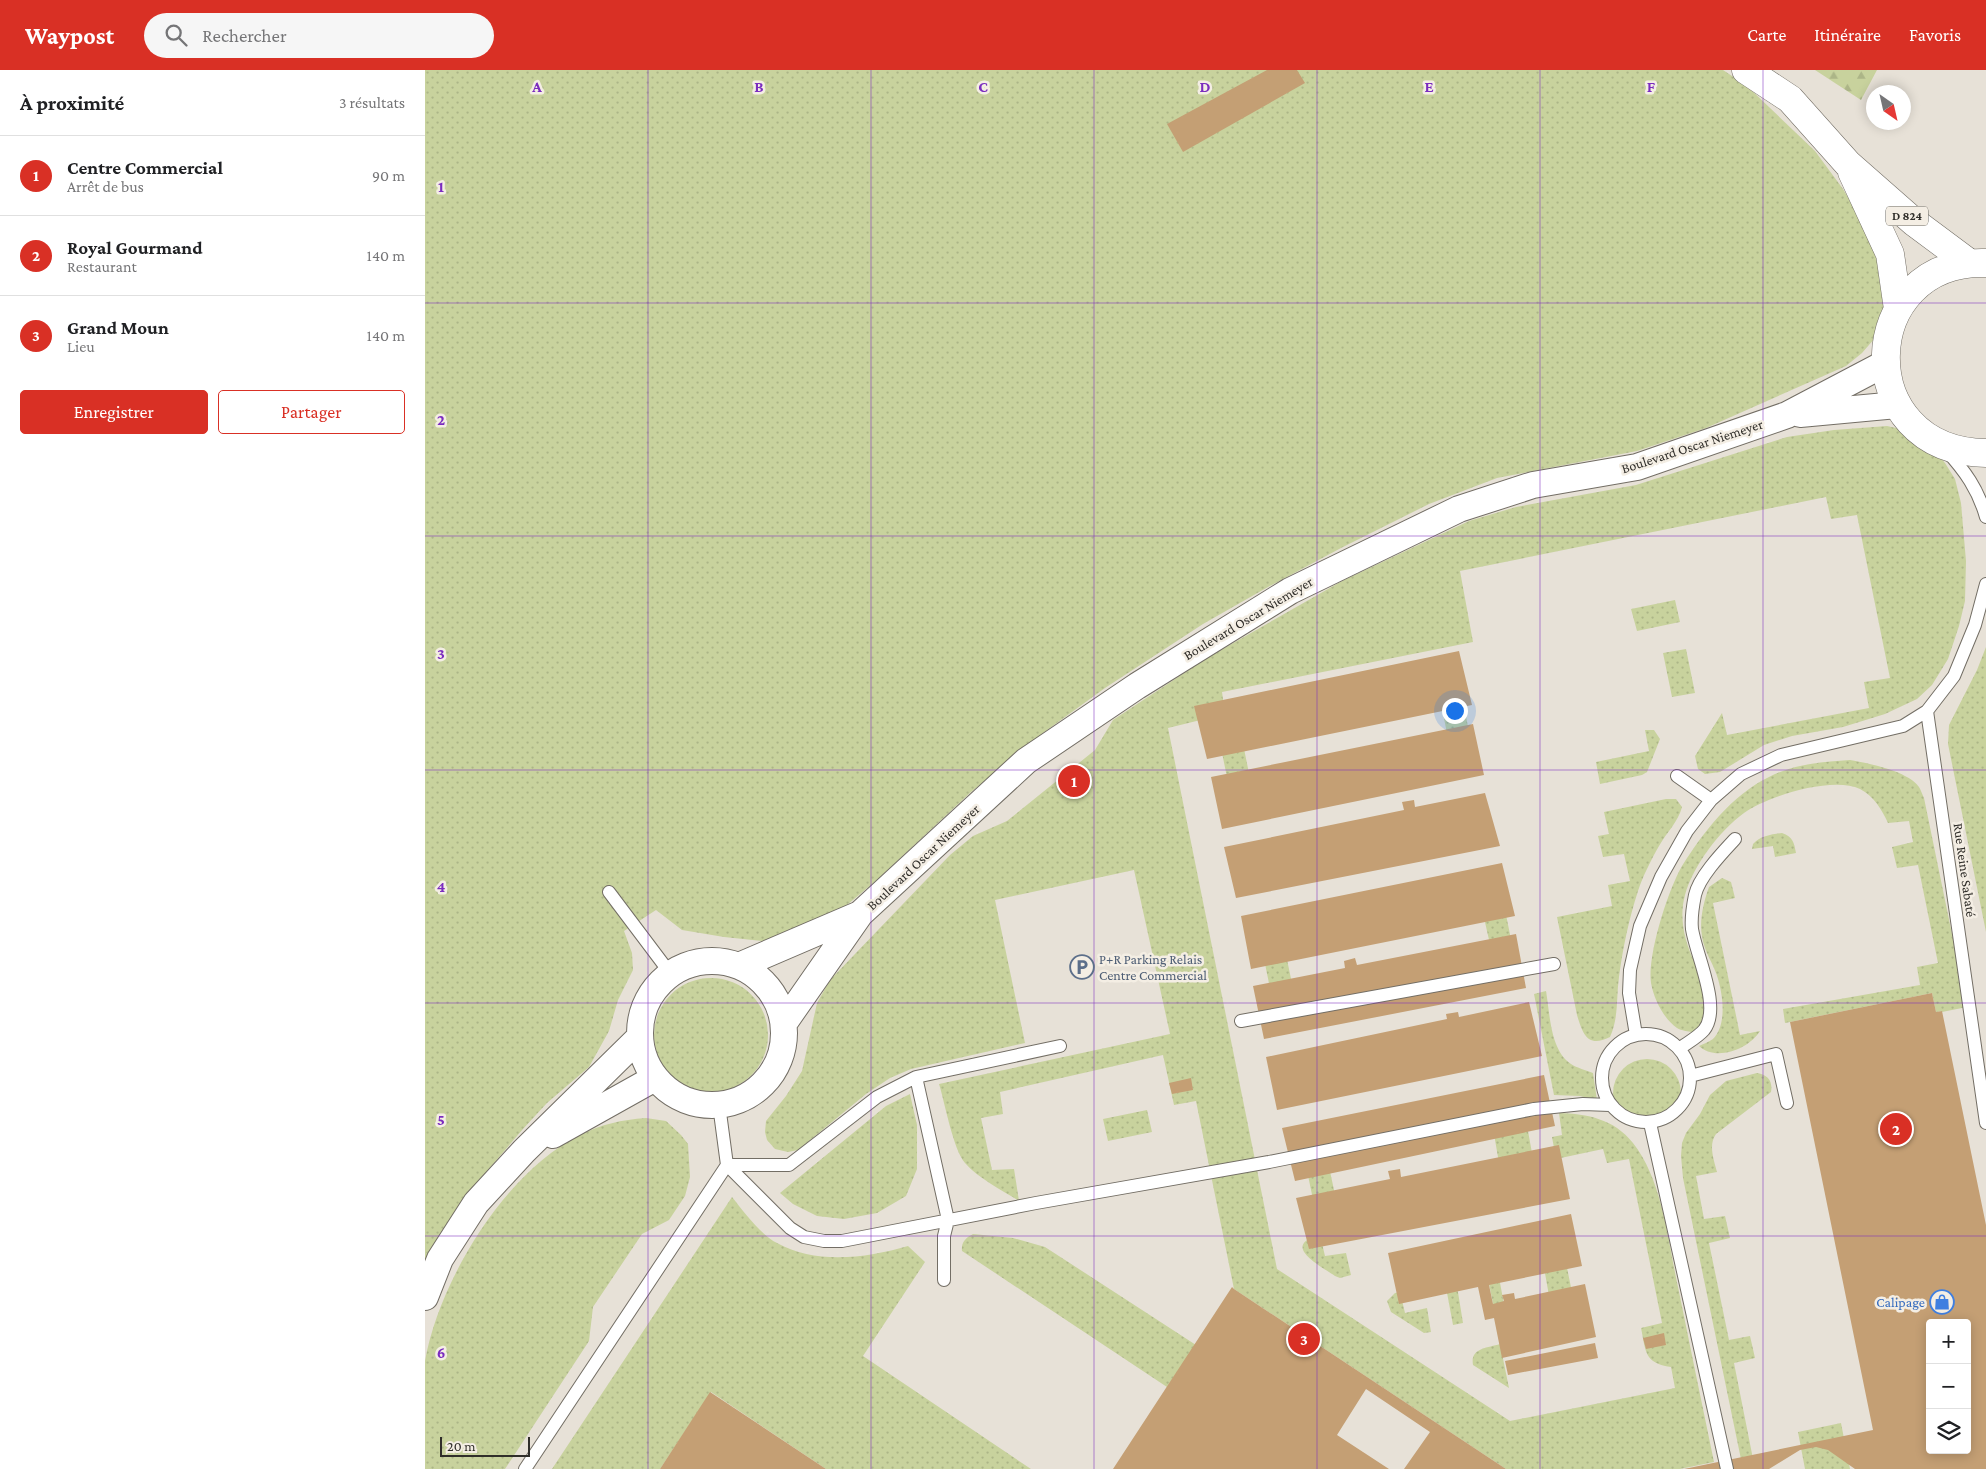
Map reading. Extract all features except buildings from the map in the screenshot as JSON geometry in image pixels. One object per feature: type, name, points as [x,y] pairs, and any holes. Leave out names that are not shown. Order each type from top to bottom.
[{"type":"main road","name":"D 824","points":[[1746,70],[1790,99],[1848,164],[1914,222],[1978,263]]},
{"type":"main road","name":"D 824","points":[[1848,164],[1890,254],[1898,309]]},
{"type":"main road","points":[[1978,263],[1948,267],[1928,278],[1911,291],[1898,309],[1890,326],[1885,344],[1884,364],[1897,405],[1917,430],[1944,447],[1967,453],[1986,453]]},
{"type":"street","name":"Boulevard Oscar Niemeyer","points":[[784,1023],[860,914],[1026,761],[1137,686],[1290,591],[1459,509],[1533,485],[1637,467],[1787,415],[1884,364]]},
{"type":"street","name":"Boulevard Oscar Niemeyer","points":[[1787,415],[1897,405]]},
{"type":"street","name":"Boulevard Oscar Niemeyer","points":[[741,966],[860,914]]},
{"type":"street","points":[[717,960],[741,966],[762,979],[777,999],[784,1023],[784,1046],[775,1068],[761,1086],[741,1099],[719,1105],[701,1104],[684,1099],[668,1090],[655,1078],[644,1059],[639,1038],[642,1013],[652,991],[670,973],[692,962],[717,960]]},
{"type":"street","points":[[425,1297],[440,1259],[476,1203],[524,1151],[639,1038]]},
{"type":"street","points":[[524,1151],[655,1078]]},
{"type":"lane","points":[[1944,447],[1965,471],[1980,498],[1986,518]]},
{"type":"lane","points":[[1635,1035],[1629,993],[1630,970],[1640,926],[1661,877],[1687,831],[1711,800],[1741,774],[1781,755],[1903,726],[1927,711],[1954,676],[1975,625],[1986,584]]},
{"type":"lane","name":"Rue Reine Sabaté","points":[[1927,711],[1986,1123]]},
{"type":"lane","points":[[1677,776],[1711,800]]},
{"type":"lane","points":[[1679,1049],[1704,1030],[1709,1019],[1710,1007],[1705,977],[1692,928],[1695,893],[1711,865],[1735,839]]},
{"type":"lane","points":[[609,892],[670,973]]},
{"type":"lane","points":[[1241,1021],[1553,964]]},
{"type":"lane","points":[[1655,1034],[1672,1042],[1679,1049],[1689,1066],[1690,1076],[1689,1089],[1684,1102],[1675,1112],[1664,1119],[1651,1123],[1632,1121],[1616,1112],[1610,1105],[1601,1085],[1603,1064],[1616,1045],[1635,1035],[1655,1034]]},
{"type":"lane","points":[[727,1165],[789,1165],[877,1097],[916,1077],[1060,1046]]},
{"type":"lane","points":[[1690,1076],[1776,1054],[1787,1103]]},
{"type":"lane","points":[[916,1077],[948,1220],[944,1236],[944,1280]]},
{"type":"lane","points":[[719,1105],[727,1165],[790,1228],[804,1237],[824,1241],[841,1241],[1269,1162],[1534,1109],[1583,1104],[1610,1105]]},
{"type":"lane","points":[[1651,1123],[1727,1469]]},
{"type":"lane","points":[[525,1469],[727,1165]]},
{"type":"green space","points":[[425,70],[1723,70],[1747,86],[1815,151],[1843,189],[1881,256],[1889,297],[1875,338],[1862,353],[1846,366],[1706,428],[1637,451],[1497,478],[1429,504],[1341,548],[1203,624],[1105,688],[1043,733],[971,792],[879,878],[847,905],[820,924],[790,936],[762,941],[682,930],[656,910],[624,931],[632,953],[633,970],[618,1000],[609,1031],[589,1067],[547,1103],[482,1177],[425,1266]]},
{"type":"green space","points":[[1815,70],[1877,70],[1869,85],[1866,85],[1866,91],[1861,100]]},
{"type":"green space","points":[[1887,426],[1905,430],[1934,450],[1955,479],[1961,503],[1966,561],[1965,601],[1948,659],[1932,685],[1917,699],[1885,714],[1843,727],[1792,736],[1764,745],[1720,772],[1705,774],[1698,769],[1695,756],[1722,713],[1727,735],[1869,708],[1864,682],[1890,678],[1857,515],[1831,519],[1826,497],[1460,571],[1473,642],[1222,692],[1225,714],[1168,728],[1277,1269],[1510,1421],[1675,1388],[1671,1367],[1656,1363],[1651,1359],[1644,1344],[1641,1328],[1662,1323],[1629,1159],[1607,1163],[1603,1149],[1556,1159],[1552,1137],[1562,1135],[1559,1113],[1600,1119],[1617,1128],[1633,1143],[1643,1158],[1658,1193],[1714,1462],[1680,1469],[1506,1469],[1234,1289],[1196,1101],[1174,1105],[1163,1055],[1000,1092],[1003,1114],[981,1118],[992,1170],[1014,1169],[1019,1201],[984,1179],[965,1163],[957,1147],[939,1084],[1170,1034],[1134,870],[995,900],[1025,1043],[911,1069],[890,1078],[866,1094],[798,1150],[788,1152],[775,1149],[767,1140],[765,1132],[766,1121],[786,1096],[802,1071],[817,1003],[830,980],[950,855],[973,836],[1007,821],[1095,750],[1113,720],[1207,658],[1342,581],[1469,521],[1516,507],[1636,485],[1787,437],[1834,430]]},
{"type":"green space","points":[[1675,600],[1680,622],[1637,631],[1631,609]]},
{"type":"green space","points":[[1986,647],[1986,932],[1948,744],[1949,725],[1977,670]]},
{"type":"green space","points":[[1686,649],[1695,693],[1672,697],[1663,653]]},
{"type":"green space","points":[[1462,694],[1470,738],[1449,743],[1440,699]]},
{"type":"green space","points":[[1645,730],[1654,730],[1660,739],[1647,772],[1642,775],[1600,784],[1596,762],[1649,751]]},
{"type":"green space","points":[[1242,739],[1251,783],[1229,787],[1220,743]]},
{"type":"green space","points":[[1850,760],[1897,772],[1914,781],[1920,789],[1924,798],[1967,1007],[1936,1012],[1932,993],[1785,1023],[1783,1009],[1920,985],[1917,967],[1938,963],[1918,865],[1897,868],[1892,847],[1913,842],[1909,821],[1888,823],[1877,804],[1860,789],[1848,786],[1817,786],[1768,800],[1744,813],[1717,839],[1694,872],[1683,903],[1683,928],[1694,961],[1704,981],[1707,1019],[1695,1033],[1677,1028],[1663,1014],[1654,995],[1651,983],[1652,957],[1665,906],[1676,877],[1690,853],[1719,816],[1755,785],[1769,777],[1798,766]]},
{"type":"green space","points":[[1666,799],[1676,799],[1682,807],[1653,857],[1638,891],[1624,944],[1613,1030],[1610,1037],[1603,1040],[1591,1040],[1584,1034],[1577,1015],[1557,917],[1612,906],[1608,885],[1630,881],[1624,854],[1603,857],[1598,836],[1609,834],[1604,812]]},
{"type":"green space","points":[[1782,833],[1789,836],[1792,840],[1796,853],[1775,857],[1773,846],[1752,849],[1753,844],[1759,839]]},
{"type":"green space","points":[[1722,878],[1731,882],[1735,898],[1713,903],[1740,1035],[1760,1031],[1740,1048],[1723,1053],[1714,1053],[1706,1051],[1699,1046],[1713,1039],[1717,1033],[1723,1010],[1720,986],[1703,942],[1701,924],[1709,887]]},
{"type":"green space","points":[[1504,905],[1513,949],[1492,953],[1482,909]]},
{"type":"green space","points":[[1285,950],[1294,993],[1272,998],[1263,954]]},
{"type":"green space","points":[[711,978],[733,982],[751,995],[764,1013],[768,1035],[764,1057],[751,1075],[733,1088],[711,1092],[689,1088],[671,1075],[658,1057],[654,1035],[658,1013],[671,995],[689,982]]},
{"type":"green space","points":[[1546,991],[1552,1031],[1559,1050],[1571,1064],[1593,1073],[1597,1100],[1580,1096],[1554,1095],[1534,994]]},
{"type":"green space","points":[[1654,1059],[1666,1065],[1675,1074],[1681,1086],[1679,1106],[1671,1117],[1654,1127],[1640,1127],[1623,1117],[1615,1106],[1613,1086],[1623,1069],[1634,1061]]},
{"type":"green space","points":[[1757,1073],[1769,1079],[1771,1092],[1716,1134],[1712,1148],[1717,1172],[1696,1176],[1704,1219],[1725,1216],[1730,1238],[1709,1243],[1729,1340],[1750,1336],[1755,1358],[1734,1363],[1755,1469],[1743,1469],[1683,1178],[1681,1156],[1682,1143],[1686,1133],[1700,1114],[1710,1095],[1726,1081]]},
{"type":"green space","points":[[910,1094],[917,1125],[917,1169],[906,1196],[877,1213],[844,1219],[817,1216],[793,1204],[780,1193],[886,1106]]},
{"type":"green space","points":[[1147,1110],[1152,1132],[1108,1141],[1103,1119]]},
{"type":"green space","points":[[646,1118],[666,1121],[688,1144],[690,1177],[685,1196],[669,1220],[642,1234],[593,1307],[589,1341],[505,1469],[425,1469],[425,1361],[433,1330],[445,1297],[460,1264],[480,1232],[502,1202],[526,1175],[552,1152],[580,1135],[604,1125]]},
{"type":"green space","points":[[1526,1120],[1534,1164],[1499,1163],[1494,1134]]},
{"type":"green space","points":[[1328,1162],[1337,1204],[1315,1209],[1306,1166]]},
{"type":"green space","points":[[732,1197],[764,1234],[792,1250],[825,1257],[842,1257],[876,1254],[908,1246],[925,1262],[863,1356],[1031,1469],[826,1469],[711,1392],[660,1469],[552,1469]]},
{"type":"green space","points":[[973,1234],[1013,1238],[1045,1247],[1196,1345],[1167,1387],[962,1251],[964,1241]]},
{"type":"green space","points":[[1320,1235],[1325,1256],[1346,1253],[1351,1275],[1340,1278],[1335,1276],[1307,1255],[1303,1249],[1303,1244],[1309,1239]]},
{"type":"green space","points":[[1565,1258],[1574,1302],[1551,1307],[1543,1262]]},
{"type":"green space","points":[[1498,1272],[1506,1315],[1496,1318],[1487,1274]]},
{"type":"green space","points":[[1456,1280],[1463,1323],[1453,1325],[1445,1282]]},
{"type":"green space","points":[[1400,1292],[1405,1313],[1427,1308],[1431,1332],[1424,1333],[1391,1312],[1387,1301],[1395,1293]]},
{"type":"green space","points":[[1500,1344],[1509,1388],[1473,1365],[1474,1355],[1477,1352]]},
{"type":"green space","points":[[1841,1423],[1850,1469],[1805,1469],[1798,1432]]},
{"type":"place","name":"Centre Commercial","points":[[1074,781]]},
{"type":"place","name":"P+R Parking Relais Centre Commercial","points":[[1082,967]]},
{"type":"place","name":"Royal Gourmand","points":[[1896,1129]]},
{"type":"place","name":"Calipage","points":[[1942,1302]]},
{"type":"place","name":"Grand Moun","points":[[1304,1339]]}]
